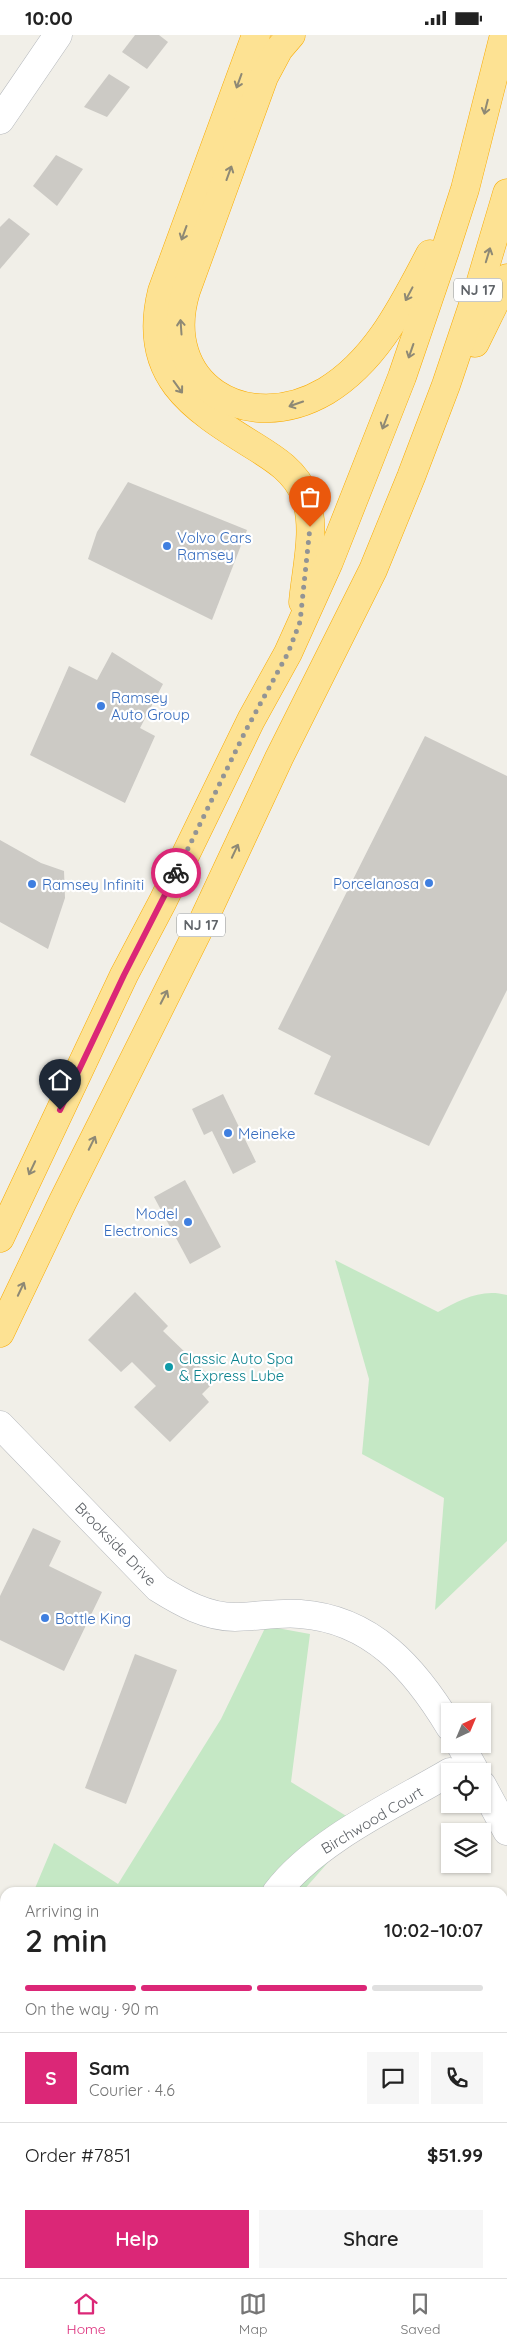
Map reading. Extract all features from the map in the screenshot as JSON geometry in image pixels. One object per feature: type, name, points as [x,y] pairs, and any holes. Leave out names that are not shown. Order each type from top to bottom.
[{"type":"highway","points":[[256,35],[162,291],[156,322],[157,337],[167,370],[186,398],[208,417],[278,461],[298,481],[309,510],[310,527],[300,622]]},
{"type":"highway","points":[[291,35],[279,49],[264,77],[181,306],[180,321],[185,351],[190,365],[210,389],[236,404],[252,409],[269,409],[287,407],[308,400],[344,378],[372,351],[397,317],[465,189]]},
{"type":"highway","name":"NJ 17","points":[[0,1238],[124,975],[163,901],[248,725],[288,653],[300,622],[329,562],[402,377],[465,189],[501,43]]},
{"type":"highway","name":"NJ 17","points":[[0,1333],[63,1201],[203,921],[279,758],[373,570],[411,477],[480,284],[507,193]]},
{"type":"highway","points":[[411,477],[507,278]]},
{"type":"street","points":[[0,120],[58,35]]},
{"type":"street","name":"Brookside Drive","points":[[0,1425],[158,1588],[186,1605],[220,1616],[299,1614],[333,1620],[363,1632],[384,1645],[410,1670],[432,1697],[441,1712]]},
{"type":"street","name":"Birchwood Court","points":[[282,1887],[306,1861],[336,1839],[441,1776]]},
{"type":"street","points":[[491,1802],[507,1831]]},
{"type":"green space","points":[[335,1260],[438,1312],[471,1296],[488,1293],[507,1295],[507,1541],[435,1610],[444,1498],[362,1454],[369,1379]]},
{"type":"green space","points":[[266,1626],[310,1634],[291,1782],[361,1825],[306,1887],[36,1887],[54,1843],[118,1884],[221,1719]]},
{"type":"building","points":[[135,35],[159,35],[168,42],[147,69],[122,52]]},
{"type":"building","points":[[109,74],[130,87],[107,117],[84,107]]},
{"type":"building","points":[[56,155],[83,169],[57,206],[33,186]]},
{"type":"building","points":[[9,218],[30,234],[0,269],[0,227]]},
{"type":"building","name":"Volvo Cars Ramsey","points":[[128,482],[247,530],[212,620],[88,559],[97,532]]},
{"type":"building","name":"Ramsey Auto Group","points":[[112,652],[163,684],[140,728],[155,736],[125,803],[30,755],[69,666],[97,680]]},
{"type":"building","name":"Porcelanosa","points":[[425,736],[507,776],[507,990],[429,1146],[314,1094],[331,1056],[278,1029]]},
{"type":"building","name":"Ramsey Infiniti","points":[[0,840],[41,863],[64,871],[65,898],[48,949],[0,922]]},
{"type":"building","name":"Meineke","points":[[223,1094],[256,1162],[233,1174],[212,1131],[204,1135],[192,1109]]},
{"type":"building","name":"Model Electronics","points":[[185,1180],[221,1247],[190,1264],[154,1197]]},
{"type":"building","name":"Classic Auto Spa & Express Lube","points":[[135,1292],[168,1326],[163,1331],[215,1381],[202,1394],[209,1402],[170,1442],[134,1407],[156,1386],[132,1362],[121,1372],[88,1340]]},
{"type":"building","name":"Bottle King","points":[[33,1528],[61,1541],[49,1566],[102,1592],[64,1671],[0,1640],[0,1596]]},
{"type":"building","points":[[135,1654],[177,1670],[126,1804],[85,1788]]},
{"type":"way so far","points":[[176,873],[246,730],[288,653],[300,622],[310,527]]},
{"type":"place","name":"Volvo Cars Ramsey","points":[[167,546]]},
{"type":"place","name":"Ramsey Auto Group","points":[[101,706]]},
{"type":"place","name":"Porcelanosa","points":[[429,883]]},
{"type":"place","name":"Ramsey Infiniti","points":[[32,884]]},
{"type":"place","name":"Meineke","points":[[228,1133]]},
{"type":"place","name":"Model Electronics","points":[[188,1222]]},
{"type":"place","name":"Classic Auto Spa & Express Lube","points":[[169,1367]]},
{"type":"place","name":"Bottle King","points":[[45,1618]]},
{"type":"route","points":[[60,1110],[124,975],[176,873]]}]
